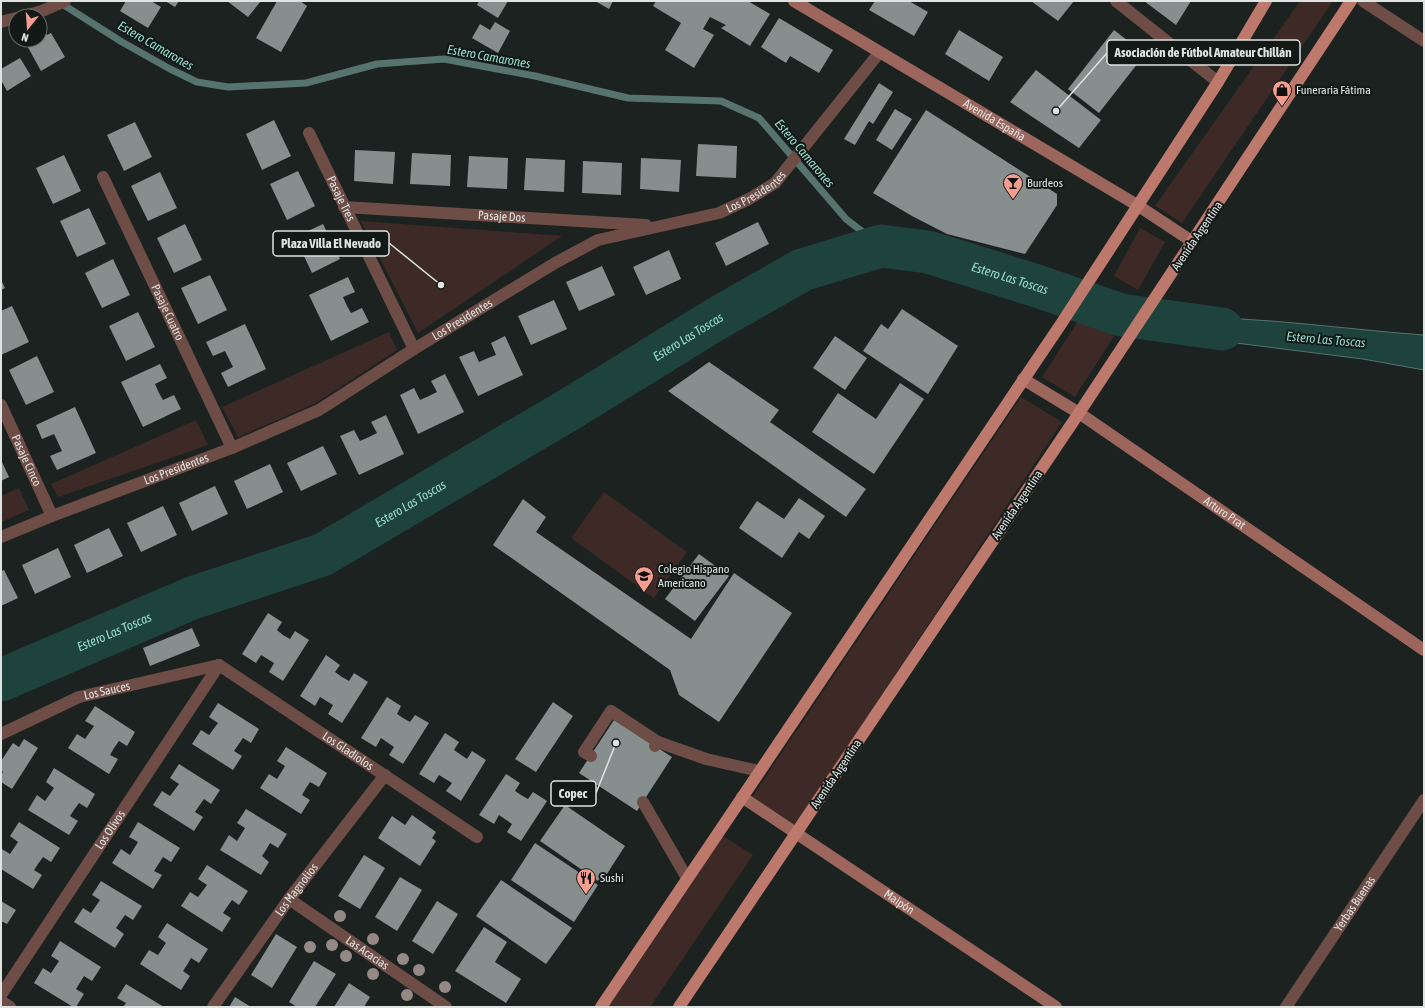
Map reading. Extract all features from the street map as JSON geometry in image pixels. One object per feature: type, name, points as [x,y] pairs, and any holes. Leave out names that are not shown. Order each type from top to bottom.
[{"type":"main road","points":[[601,1007],[1061,324],[1218,82],[1266,1]]},
{"type":"main road","name":"Avenida Argentina","points":[[679,1007],[1079,413],[1351,1]]},
{"type":"street","points":[[48,8],[64,1]]},
{"type":"street","name":"Avenida España","points":[[794,1],[879,53],[1137,205],[1193,242]]},
{"type":"street","points":[[1116,1],[1218,82]]},
{"type":"street","points":[[1363,1],[1424,41]]},
{"type":"street","name":"Los Presidentes","points":[[1,537],[52,516],[232,448],[319,410],[555,263],[598,240],[659,225],[719,213],[749,199],[775,183],[879,53]]},
{"type":"street","name":"Pasaje Tres","points":[[309,133],[414,350]]},
{"type":"street","name":"Pasaje Cuatro","points":[[102,177],[232,448]]},
{"type":"street","name":"Pasaje Dos","points":[[344,207],[659,225]]},
{"type":"street","name":"Arturo Prat","points":[[1023,379],[1079,413],[1424,650]]},
{"type":"street","name":"Pasaje Cinco","points":[[1,405],[52,516]]},
{"type":"street","name":"Los Sauces","points":[[1,734],[79,697],[219,665]]},
{"type":"street","name":"Los Gladiolos","points":[[219,665],[477,837]]},
{"type":"street","name":"Los Olivos","points":[[1,995],[219,665]]},
{"type":"street","points":[[591,756],[584,752],[611,711],[656,744],[759,771]]},
{"type":"street","name":"Los Magnolios","points":[[213,1007],[289,899],[385,776]]},
{"type":"street","name":"Maipón","points":[[742,797],[1056,1007]]},
{"type":"street","name":"Yerbas Buenas","points":[[1286,1007],[1424,800]]},
{"type":"street","points":[[643,802],[687,878]]},
{"type":"street","name":"Las Acacias","points":[[289,899],[446,1007]]},
{"type":"street","points":[[1,1001],[10,1007]]},
{"type":"shaded area","points":[[1300,1],[1333,1],[1182,223],[1155,206]]},
{"type":"shaded area","points":[[361,221],[562,236],[418,333]]},
{"type":"shaded area","points":[[1140,228],[1165,242],[1138,290],[1114,276]]},
{"type":"shaded area","points":[[1082,315],[1114,336],[1075,397],[1042,377]]},
{"type":"shaded area","points":[[389,332],[397,350],[316,403],[238,437],[222,407]]},
{"type":"shaded area","points":[[1021,397],[1062,422],[795,827],[752,797]]},
{"type":"shaded area","points":[[196,420],[208,445],[58,497],[51,484]]},
{"type":"shaded area","points":[[19,488],[29,510],[1,522],[1,496]]},
{"type":"shaded area","points":[[604,492],[687,552],[654,598],[571,538]]},
{"type":"shaded area","points":[[717,832],[753,855],[650,1007],[596,1007]]},
{"type":"water","points":[[1216,318],[1268,321],[1424,335],[1424,370],[1363,359],[1212,340],[1164,321]]},
{"type":"building","points":[[126,1],[151,1],[161,7],[148,28],[120,11]]},
{"type":"building","points":[[165,1],[179,1],[175,7]]},
{"type":"building","points":[[227,1],[261,1],[248,17]]},
{"type":"building","points":[[277,1],[300,1],[307,6],[281,52],[256,38]]},
{"type":"building","points":[[479,1],[508,1],[498,18],[477,5]]},
{"type":"building","points":[[595,1],[613,1],[609,9]]},
{"type":"building","points":[[656,1],[748,1],[770,14],[750,46],[721,28],[726,25],[710,17],[703,29],[714,35],[694,68],[665,50],[681,23],[653,6]]},
{"type":"building","points":[[875,1],[909,1],[928,12],[914,36],[869,10]]},
{"type":"building","points":[[1031,1],[1074,1],[1058,21]]},
{"type":"building","points":[[1144,1],[1191,1],[1176,25]]},
{"type":"building","points":[[779,18],[833,50],[819,73],[790,56],[786,63],[761,47]]},
{"type":"building","points":[[495,22],[510,31],[498,53],[472,38],[480,24],[490,30]]},
{"type":"building","points":[[959,30],[1003,57],[989,81],[945,54]]},
{"type":"building","points":[[1114,30],[1145,54],[1099,113],[1068,89]]},
{"type":"building","points":[[51,33],[65,57],[41,71],[28,48],[48,48],[48,34]]},
{"type":"building","points":[[20,58],[31,76],[7,91],[1,80],[1,69]]},
{"type":"building","points":[[1036,70],[1101,120],[1079,148],[1010,102]]},
{"type":"building","points":[[879,83],[893,92],[873,124],[869,121],[855,145],[844,139]]},
{"type":"building","points":[[895,109],[912,119],[892,150],[876,140]]},
{"type":"building","points":[[926,110],[1057,194],[1057,205],[1025,254],[947,234],[912,216],[873,193]]},
{"type":"building","points":[[274,120],[291,156],[262,170],[246,134]]},
{"type":"building","points":[[135,122],[152,157],[124,171],[107,135]]},
{"type":"building","points":[[698,144],[737,146],[736,178],[696,176]]},
{"type":"building","points":[[355,150],[395,152],[393,184],[354,181]]},
{"type":"building","points":[[412,153],[451,155],[450,186],[410,184]]},
{"type":"building","points":[[64,155],[81,191],[53,204],[36,168]]},
{"type":"building","points":[[469,156],[508,158],[507,189],[467,187]]},
{"type":"building","points":[[526,158],[565,160],[564,192],[524,190]]},
{"type":"building","points":[[641,158],[681,160],[679,192],[640,189]]},
{"type":"building","points":[[583,161],[622,163],[621,195],[582,193]]},
{"type":"building","points":[[298,171],[315,206],[287,220],[270,184]]},
{"type":"building","points":[[160,172],[177,208],[148,221],[131,186]]},
{"type":"building","points":[[89,208],[106,244],[77,257],[60,221]]},
{"type":"building","points":[[758,222],[769,244],[726,266],[715,243]]},
{"type":"building","points":[[185,224],[202,260],[174,273],[157,238]]},
{"type":"building","points":[[323,224],[340,259],[312,273],[295,237]]},
{"type":"building","points":[[669,250],[681,279],[646,295],[633,267]]},
{"type":"building","points":[[113,259],[130,295],[102,308],[85,273]]},
{"type":"building","points":[[602,266],[615,295],[579,311],[566,282]]},
{"type":"building","points":[[210,275],[227,310],[198,324],[181,288]]},
{"type":"building","points":[[348,277],[355,292],[343,297],[347,306],[351,313],[362,308],[369,322],[331,341],[309,295]]},
{"type":"building","points":[[1,280],[5,288],[1,290]]},
{"type":"building","points":[[554,300],[567,329],[531,345],[518,316]]},
{"type":"building","points":[[12,306],[29,342],[1,355],[1,311]]},
{"type":"building","points":[[902,309],[958,346],[928,394],[863,351],[881,324],[888,329]]},
{"type":"building","points":[[138,312],[155,347],[126,361],[109,326]]},
{"type":"building","points":[[245,324],[266,369],[228,387],[221,373],[233,367],[225,351],[213,356],[206,342]]},
{"type":"building","points":[[505,336],[523,375],[478,396],[459,357],[474,351],[479,362],[496,355],[491,343]]},
{"type":"building","points":[[835,336],[867,358],[845,390],[813,368]]},
{"type":"building","points":[[37,356],[54,392],[26,405],[9,370]]},
{"type":"building","points":[[709,362],[779,410],[770,422],[866,489],[846,517],[668,391]]},
{"type":"building","points":[[160,364],[167,378],[155,384],[159,393],[163,400],[174,395],[181,409],[143,427],[121,382]]},
{"type":"building","points":[[445,374],[464,412],[418,434],[400,395],[414,388],[420,400],[429,396],[437,392],[431,381]]},
{"type":"building","points":[[900,383],[924,399],[874,474],[812,432],[838,393],[876,419]]},
{"type":"building","points":[[75,407],[96,453],[57,470],[50,456],[62,451],[54,434],[42,439],[36,425]]},
{"type":"building","points":[[386,415],[404,454],[359,475],[340,436],[354,430],[360,441],[369,437],[377,433],[371,422]]},
{"type":"building","points":[[323,446],[337,474],[301,491],[287,463]]},
{"type":"building","points":[[1,460],[9,477],[1,481]]},
{"type":"building","points":[[270,464],[283,492],[247,509],[234,481]]},
{"type":"building","points":[[215,486],[228,514],[192,531],[179,503]]},
{"type":"building","points":[[799,498],[825,516],[809,539],[799,532],[782,558],[739,528],[757,501],[784,519]]},
{"type":"building","points":[[523,499],[546,517],[536,532],[691,639],[734,573],[792,613],[719,722],[679,695],[670,670],[493,545]]},
{"type":"building","points":[[163,506],[177,535],[141,552],[127,523]]},
{"type":"building","points":[[109,528],[123,556],[87,573],[74,545]]},
{"type":"building","points":[[58,548],[71,577],[35,594],[22,565]]},
{"type":"building","points":[[699,554],[729,576],[695,621],[665,599]]},
{"type":"building","points":[[4,570],[18,598],[1,606],[1,571]]},
{"type":"building","points":[[268,613],[282,622],[277,630],[283,635],[290,639],[295,631],[309,640],[283,681],[269,672],[274,663],[261,655],[256,663],[242,654]]},
{"type":"building","points":[[192,628],[200,646],[150,666],[143,648]]},
{"type":"building","points":[[326,655],[340,665],[335,672],[342,677],[349,681],[354,673],[368,682],[342,723],[328,714],[333,705],[320,697],[315,706],[300,696]]},
{"type":"building","points":[[387,697],[401,706],[397,714],[403,718],[410,722],[415,715],[429,723],[403,764],[389,755],[394,747],[381,738],[376,747],[361,738]]},
{"type":"building","points":[[553,702],[573,716],[536,772],[515,759]]},
{"type":"building","points":[[218,703],[259,729],[251,743],[243,738],[234,751],[242,756],[233,770],[192,744],[201,730],[209,735],[218,723],[209,717]]},
{"type":"building","points":[[95,706],[135,732],[127,746],[119,741],[114,748],[110,755],[118,759],[109,774],[68,748],[77,734],[85,739],[94,726],[85,721]]},
{"type":"building","points":[[614,720],[672,757],[637,811],[579,773]]},
{"type":"building","points":[[445,733],[459,742],[454,750],[467,759],[472,751],[486,760],[461,801],[446,791],[452,783],[439,775],[434,783],[419,774]]},
{"type":"building","points":[[24,739],[38,748],[12,789],[1,782],[1,775],[3,772],[1,770],[1,761],[13,743],[19,747]]},
{"type":"building","points":[[286,747],[327,773],[319,787],[310,782],[306,788],[302,795],[310,800],[301,814],[260,788],[269,774],[277,779],[285,766],[277,761]]},
{"type":"building","points":[[179,764],[220,790],[211,804],[204,799],[195,812],[203,817],[194,831],[153,805],[162,791],[170,796],[179,784],[170,778]]},
{"type":"building","points":[[54,768],[95,794],[87,808],[79,803],[70,816],[78,821],[69,835],[28,810],[37,795],[45,801],[54,788],[46,782]]},
{"type":"building","points":[[506,774],[520,783],[515,791],[521,795],[528,799],[533,792],[547,801],[521,841],[507,832],[512,824],[499,815],[494,824],[479,815]]},
{"type":"building","points":[[565,805],[625,846],[601,883],[540,841]]},
{"type":"building","points":[[246,809],[287,834],[278,848],[270,843],[262,856],[269,862],[261,875],[220,850],[229,835],[237,841],[245,828],[237,823]]},
{"type":"building","points":[[412,815],[436,832],[432,838],[436,841],[420,866],[378,838],[392,816],[405,825]]},
{"type":"building","points":[[19,822],[60,848],[51,862],[43,857],[34,870],[42,875],[33,889],[1,869],[1,850],[2,849],[10,854],[18,842],[10,836]]},
{"type":"building","points":[[138,822],[180,848],[171,862],[163,857],[154,871],[162,875],[153,889],[112,863],[121,849],[130,855],[138,842],[129,837]]},
{"type":"building","points":[[535,843],[598,885],[574,922],[511,880]]},
{"type":"building","points":[[364,855],[385,868],[360,909],[338,896]]},
{"type":"building","points":[[207,865],[248,891],[239,905],[232,900],[223,913],[231,918],[222,932],[181,906],[190,892],[198,897],[207,885],[198,879]]},
{"type":"building","points":[[400,877],[422,890],[397,931],[375,917]]},
{"type":"building","points":[[501,880],[572,928],[546,964],[476,916]]},
{"type":"building","points":[[101,881],[142,906],[133,920],[125,915],[116,928],[124,934],[115,948],[74,922],[83,908],[91,913],[100,900],[92,895]]},
{"type":"building","points":[[1,901],[16,910],[7,924],[1,921]]},
{"type":"building","points":[[437,901],[458,914],[433,954],[412,941]]},
{"type":"building","points":[[167,923],[208,949],[199,963],[191,958],[183,971],[190,976],[181,990],[140,964],[149,950],[158,955],[166,943],[158,937]]},
{"type":"building","points":[[484,927],[507,942],[495,962],[521,979],[506,1003],[455,971]]},
{"type":"building","points":[[276,934],[297,947],[272,988],[251,975]]},
{"type":"building","points":[[60,941],[101,967],[92,981],[84,976],[76,989],[84,994],[76,1007],[73,1007],[34,983],[43,968],[51,973],[59,961],[51,956]]},
{"type":"building","points":[[314,961],[336,974],[315,1007],[297,1007],[289,1002]]},
{"type":"building","points":[[349,983],[370,997],[364,1007],[334,1007]]},
{"type":"building","points":[[126,984],[164,1007],[123,1007],[126,1003],[117,998]]},
{"type":"building","points":[[235,997],[251,1007],[229,1007]]},
{"type":"waterway","name":"Estero Camarones","points":[[59,2],[122,42],[170,69],[197,82],[228,87],[306,83],[377,64],[444,59],[535,76],[628,98],[721,101],[759,118],[846,219],[881,246]]},
{"type":"waterway","name":"Estero Las Toscas","points":[[1,680],[192,598],[322,555],[570,409],[716,319],[802,270],[881,246],[928,252],[1037,286],[1121,315],[1222,329]]},
{"type":"place","name":"Funeraria Fátima","points":[[1282,107]]},
{"type":"place","name":"Asociación de Fútbol Amateur Chillán","points":[[1056,111]]},
{"type":"place","name":"Burdeos","points":[[1013,200]]},
{"type":"place","name":"Plaza Villa El Nevado","points":[[441,285]]},
{"type":"place","name":"Colegio Hispano Americano","points":[[644,593]]},
{"type":"place","name":"Copec","points":[[616,743]]},
{"type":"place","name":"Sushi","points":[[586,895]]}]
